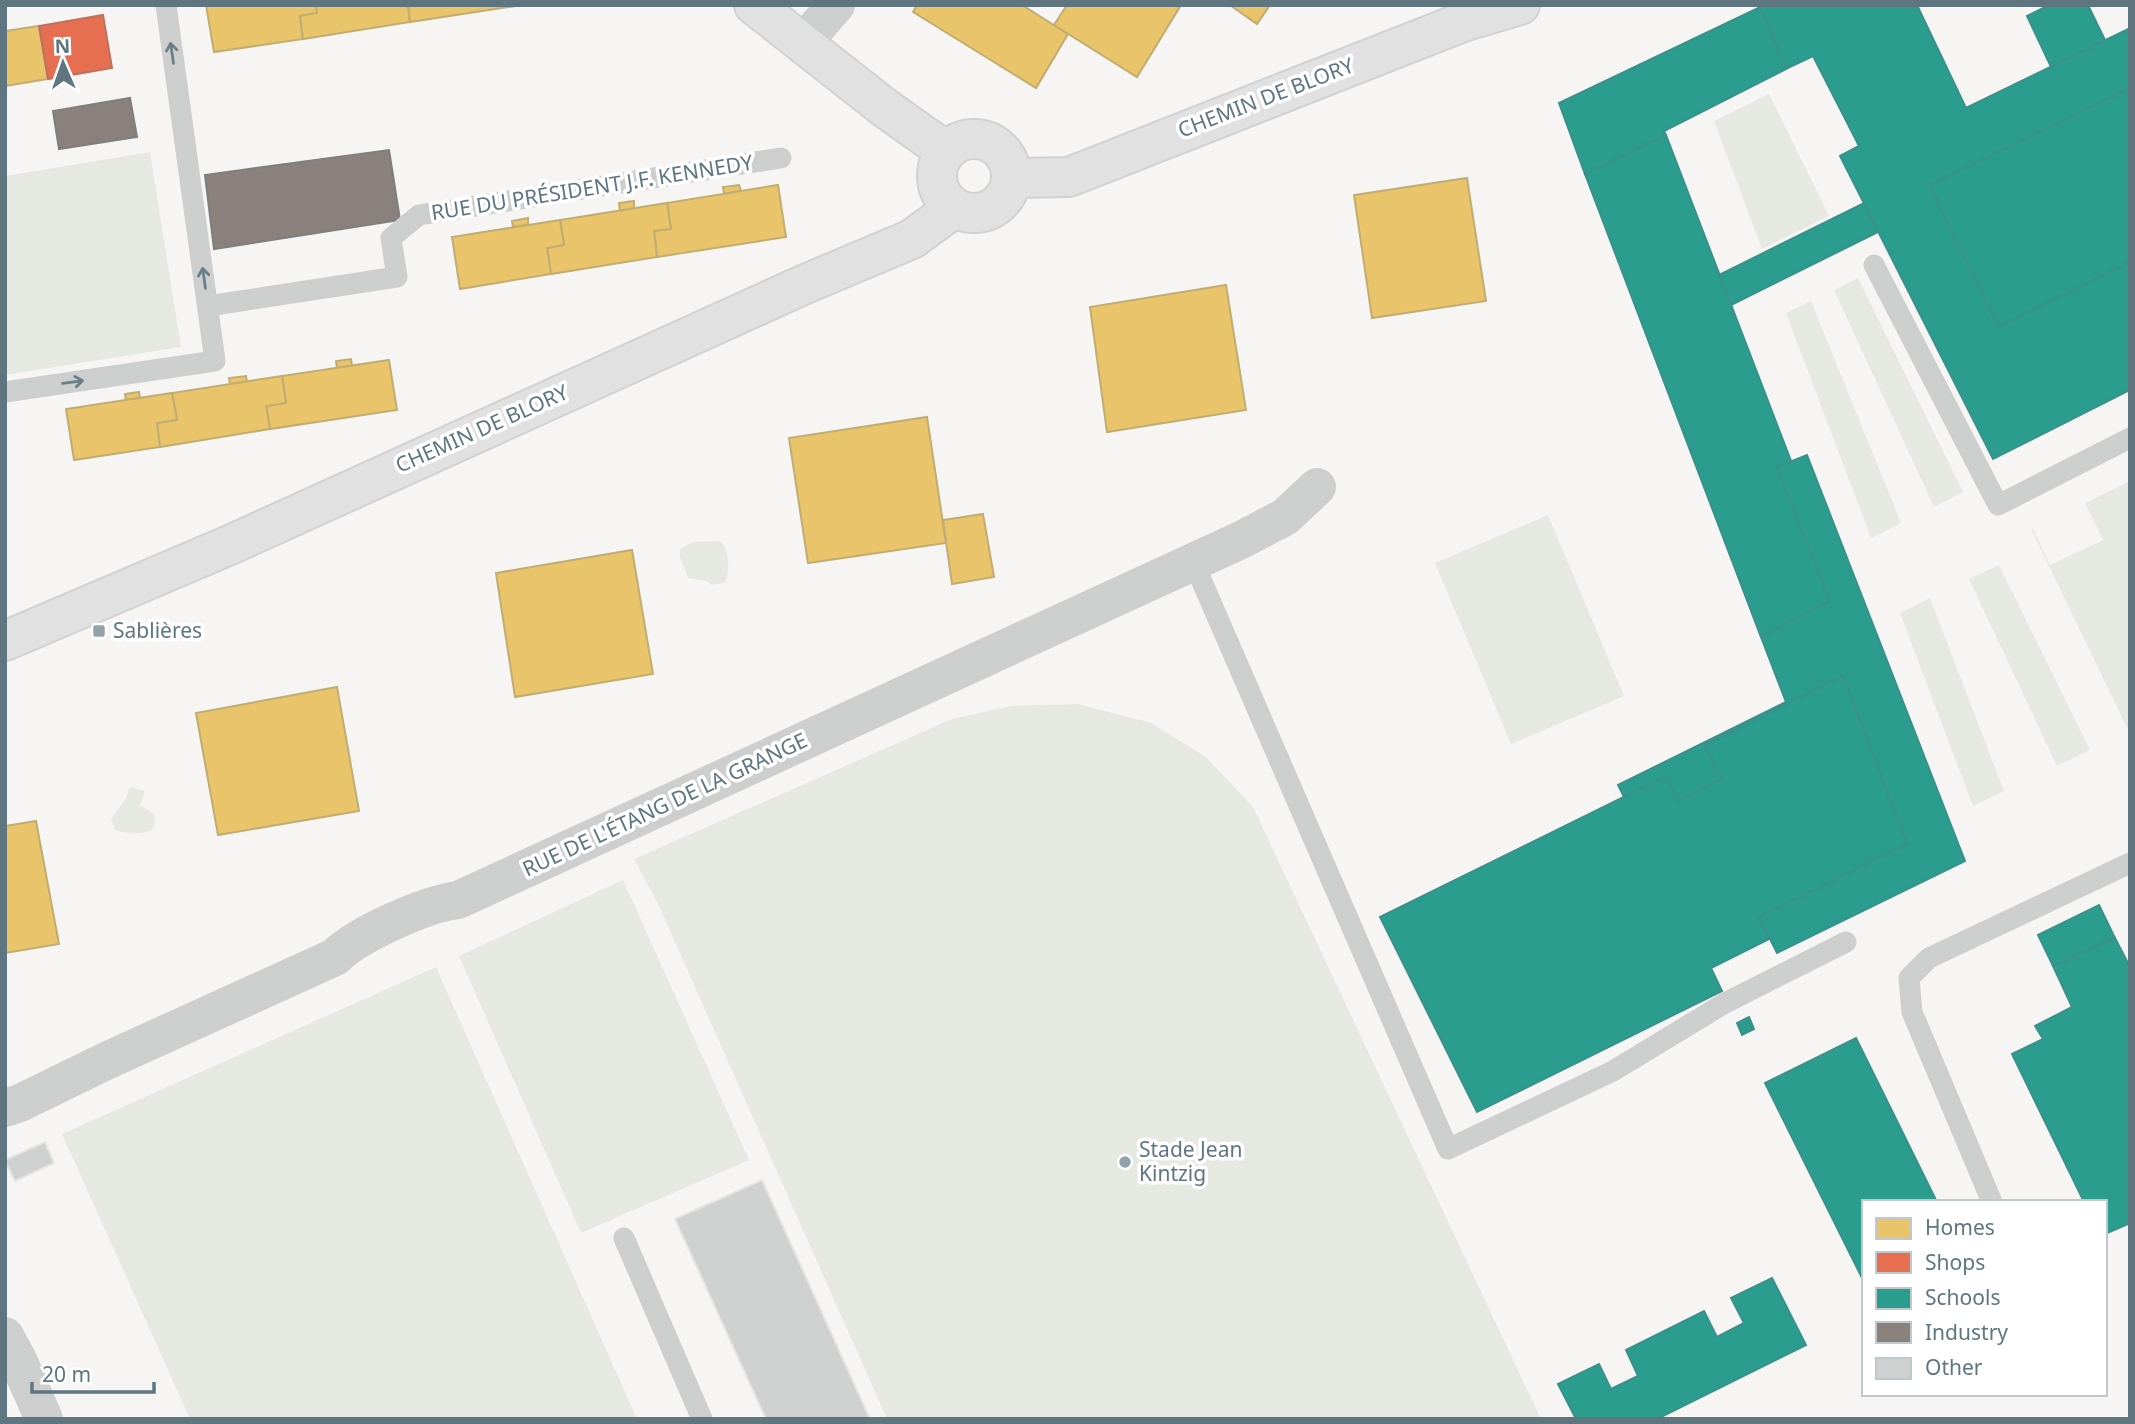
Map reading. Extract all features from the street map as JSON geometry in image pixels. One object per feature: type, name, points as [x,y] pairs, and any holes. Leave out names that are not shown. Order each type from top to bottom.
[{"type":"street","points":[[754,5],[895,115],[947,149]]},
{"type":"street","points":[[802,44],[836,5]]},
{"type":"street","name":"CHEMIN DE BLORY","points":[[1012,178],[1069,177],[1463,22],[1520,5]]},
{"type":"street","points":[[973,139],[995,145],[1008,160],[1012,178],[1008,192],[999,204],[988,211],[973,214],[953,209],[940,193],[936,180],[939,160],[947,149],[959,141],[973,139]]},
{"type":"street","name":"CHEMIN DE BLORY","points":[[5,641],[232,544],[790,290],[912,239],[953,209]]},
{"type":"street","name":"RUE DE L'ÉTANG DE LA GRANGE","points":[[5,1108],[335,957],[347,945],[379,929],[439,902],[458,900],[1193,561],[1285,517],[1317,487]]},
{"type":"street","points":[[5,1336],[18,1358],[44,1419]]},
{"type":"lane","points":[[5,392],[215,361],[166,5]]},
{"type":"lane","name":"RUE DU PRÉSIDENT J.F. KENNEDY","points":[[208,306],[397,277],[391,239],[419,215],[781,158]]},
{"type":"lane","points":[[1874,265],[1998,505],[2130,438]]},
{"type":"lane","points":[[1193,561],[1448,1149],[1613,1071],[1725,1003],[1846,942]]},
{"type":"lane","points":[[1992,1200],[1912,1012],[1909,978],[1929,958],[2130,863]]},
{"type":"lane","points":[[624,1238],[702,1419]]},
{"type":"shaded area","points":[[1769,94],[1829,216],[1762,249],[1714,121]]},
{"type":"shaded area","points":[[150,152],[181,347],[5,375],[5,176]]},
{"type":"shaded area","points":[[1858,278],[1963,492],[1934,507],[1834,290]]},
{"type":"shaded area","points":[[1811,301],[1901,523],[1871,538],[1786,313]]},
{"type":"shaded area","points":[[2130,481],[2130,734],[2031,529],[2050,565],[2103,540],[2085,503]]},
{"type":"shaded area","points":[[1548,515],[1624,696],[1511,744],[1435,563]]},
{"type":"shaded area","points":[[720,541],[726,549],[728,561],[725,583],[711,585],[707,581],[688,578],[680,557],[680,549],[692,542]]},
{"type":"shaded area","points":[[1999,565],[2090,750],[2057,766],[1969,579]]},
{"type":"shaded area","points":[[1930,598],[2004,791],[1973,806],[1900,613]]},
{"type":"shaded area","name":"Stade Jean Kintzig","points":[[1078,704],[1151,723],[1206,757],[1253,807],[1541,1419],[887,1419],[658,904],[634,859],[952,719],[1011,706]]},
{"type":"shaded area","points":[[130,787],[145,791],[140,805],[154,814],[152,830],[134,833],[115,830],[111,819],[125,800]]},
{"type":"shaded area","points":[[623,880],[749,1160],[581,1233],[459,956]]},
{"type":"shaded area","points":[[436,967],[637,1419],[190,1419],[62,1134]]},
{"type":"building: Homes","points":[[206,5],[316,5],[317,13],[300,16],[303,39],[214,52]]},
{"type":"building: Homes","points":[[316,5],[408,5],[410,22],[303,39],[300,16],[317,13]]},
{"type":"building: Homes","points":[[408,5],[522,5],[410,22]]},
{"type":"building: Homes","points":[[917,5],[1022,5],[1068,34],[1036,88],[913,12]]},
{"type":"building: Homes","points":[[1067,5],[1181,5],[1137,77],[1054,25]]},
{"type":"building: Homes","points":[[1230,5],[1270,5],[1257,24]]},
{"type":"building: Homes","points":[[39,26],[48,79],[5,86],[5,31]]},
{"type":"building: Homes","points":[[1467,178],[1486,301],[1372,318],[1354,195]]},
{"type":"building: Homes","points":[[739,185],[741,191],[724,194],[723,187]]},
{"type":"building: Homes","points":[[778,185],[786,237],[657,257],[654,231],[671,229],[667,203]]},
{"type":"building: Homes","points":[[634,201],[634,208],[620,211],[619,203]]},
{"type":"building: Homes","points":[[667,203],[671,229],[654,231],[657,257],[551,274],[547,248],[564,245],[560,220]]},
{"type":"building: Homes","points":[[528,218],[528,225],[513,227],[512,221]]},
{"type":"building: Homes","points":[[560,220],[564,245],[547,248],[551,274],[460,289],[452,237]]},
{"type":"building: Homes","points":[[1226,285],[1246,410],[1107,432],[1090,307]]},
{"type":"building: Homes","points":[[351,359],[352,366],[337,368],[336,361]]},
{"type":"building: Homes","points":[[389,360],[397,410],[270,429],[266,406],[286,403],[282,376]]},
{"type":"building: Homes","points":[[246,376],[247,382],[230,384],[229,378]]},
{"type":"building: Homes","points":[[282,376],[286,403],[266,406],[270,429],[160,447],[157,423],[177,420],[172,393]]},
{"type":"building: Homes","points":[[139,392],[140,398],[126,400],[125,394]]},
{"type":"building: Homes","points":[[172,393],[177,420],[157,423],[160,447],[74,460],[66,409]]},
{"type":"building: Homes","points":[[927,417],[946,543],[808,563],[789,438]]},
{"type":"building: Homes","points":[[983,514],[994,577],[952,584],[943,520]]},
{"type":"building: Homes","points":[[632,550],[653,674],[515,697],[496,573]]},
{"type":"building: Homes","points":[[337,687],[359,811],[218,835],[196,713]]},
{"type":"building: Homes","points":[[36,821],[59,944],[5,953],[5,826]]},
{"type":"building: Shops","points":[[103,15],[112,68],[48,79],[39,26]]},
{"type":"building: Schools","points":[[1917,5],[1966,108],[2130,28],[2130,88],[1930,185],[1998,327],[2130,262],[2130,390],[1993,459],[1840,156],[1859,146],[1813,56],[1786,69],[1760,7]]},
{"type":"building: Schools","points":[[2049,5],[2088,5],[2105,40],[2051,67],[2027,16]]},
{"type":"building: Schools","points":[[1760,7],[1786,69],[1664,131],[1666,135],[1585,174],[1559,103]]},
{"type":"building: Schools","points":[[2130,88],[2130,262],[1998,327],[1930,185]]},
{"type":"building: Schools","points":[[1666,135],[1791,461],[1777,467],[1830,601],[1761,637],[1585,174]]},
{"type":"building: Schools","points":[[1864,203],[1878,232],[1731,305],[1719,275]]},
{"type":"building: Schools","points":[[1807,455],[1965,861],[1777,953],[1759,917],[1907,844],[1843,676],[1705,745],[1722,779],[1678,801],[1666,776],[1624,797],[1618,785],[1786,702],[1761,637],[1830,601],[1777,467]]},
{"type":"building: Schools","points":[[1843,676],[1907,844],[1759,917],[1769,939],[1711,968],[1722,991],[1477,1112],[1380,917],[1666,776],[1678,801],[1722,779],[1705,745]]},
{"type":"building: Schools","points":[[2099,905],[2115,938],[2053,966],[2038,935]]},
{"type":"building: Schools","points":[[2115,938],[2130,967],[2130,1223],[2107,1233],[2107,1200],[2083,1200],[2012,1054],[2043,1039],[2035,1026],[2072,1007],[2053,966]]},
{"type":"building: Schools","points":[[1749,1017],[1754,1029],[1742,1035],[1737,1023]]},
{"type":"building: Schools","points":[[1856,1038],[1936,1200],[1862,1200],[1862,1278],[1765,1083]]},
{"type":"building: Schools","points":[[1772,1278],[1806,1345],[1657,1419],[1576,1419],[1558,1384],[1599,1364],[1611,1389],[1638,1376],[1626,1350],[1704,1311],[1717,1337],[1744,1323],[1731,1298]]},
{"type":"building: Industry","points":[[130,98],[137,137],[59,149],[53,111]]},
{"type":"building: Industry","points":[[389,150],[400,220],[214,249],[205,175]]},
{"type":"building: Other","points":[[45,1142],[54,1163],[15,1181],[5,1160]]},
{"type":"building: Other","points":[[762,1180],[870,1419],[766,1419],[675,1219]]},
{"type":"place","name":"Sablières","points":[[99,631]]},
{"type":"place","name":"Stade Jean Kintzig","points":[[1125,1162]]}]
